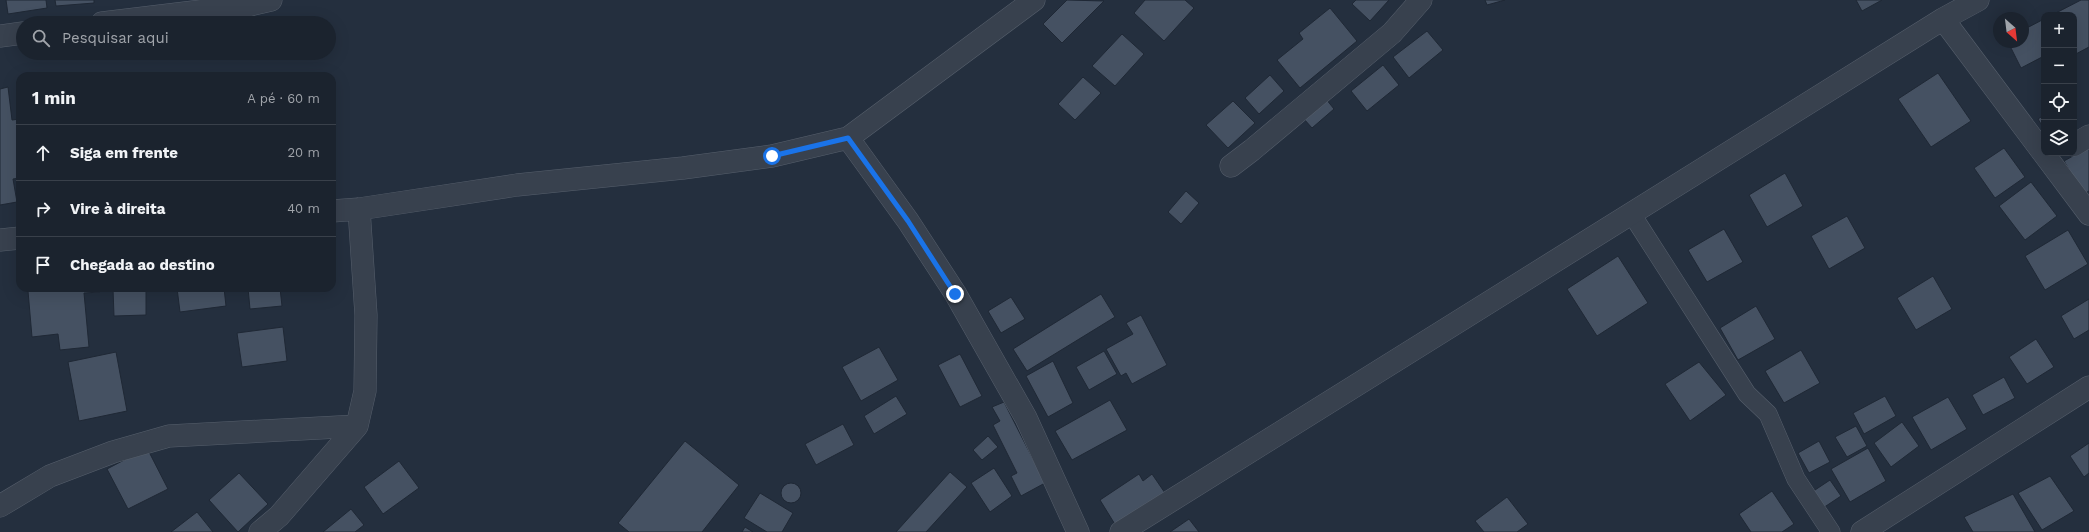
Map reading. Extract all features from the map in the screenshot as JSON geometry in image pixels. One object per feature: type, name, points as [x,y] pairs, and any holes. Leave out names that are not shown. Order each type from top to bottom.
[{"type":"street","points":[[160,16],[250,5],[271,0]]},
{"type":"street","points":[[336,211],[517,185],[683,168],[772,156],[848,138],[1034,0]]},
{"type":"street","points":[[1230,166],[1252,150],[1392,33],[1420,0]]},
{"type":"street","points":[[1121,532],[1943,19],[1978,0]]},
{"type":"street","points":[[1943,19],[2041,140]]},
{"type":"street","points":[[0,36],[16,34]]},
{"type":"street","points":[[2077,143],[2089,136]]},
{"type":"street","points":[[848,138],[908,221],[955,294],[1026,418],[1078,532]]},
{"type":"street","points":[[2054,156],[2089,214]]},
{"type":"street","points":[[260,532],[279,516],[357,426],[365,391],[366,315],[359,208]]},
{"type":"street","points":[[0,240],[16,238]]},
{"type":"street","points":[[1862,532],[2089,387]]},
{"type":"street","points":[[0,506],[50,476],[113,452],[169,436],[357,426]]},
{"type":"lane","points":[[1631,213],[1747,394],[1768,414],[1796,479],[1831,532]]},
{"type":"building","points":[[6,0],[46,0],[47,8],[8,14]]},
{"type":"building","points":[[55,0],[94,0],[94,3],[56,6]]},
{"type":"building","points":[[1067,0],[1104,1],[1062,43],[1043,24]]},
{"type":"building","points":[[1145,0],[1185,0],[1194,8],[1164,41],[1134,13]]},
{"type":"building","points":[[1356,0],[1389,0],[1370,21],[1352,4]]},
{"type":"building","points":[[1485,0],[1505,0],[1487,5]]},
{"type":"building","points":[[1856,0],[1882,0],[1862,11]]},
{"type":"building","points":[[2081,0],[2089,0],[2089,47],[2077,53],[2077,12],[2058,12]]},
{"type":"building","points":[[1330,8],[1357,41],[1300,88],[1277,60],[1303,39],[1299,33]]},
{"type":"building","points":[[2041,21],[2041,58],[2021,68],[2011,48],[2029,48],[2029,27]]},
{"type":"building","points":[[1427,31],[1443,50],[1409,78],[1393,57]]},
{"type":"building","points":[[1122,34],[1144,54],[1115,86],[1092,66]]},
{"type":"building","points":[[1383,65],[1399,85],[1367,111],[1351,91]]},
{"type":"building","points":[[1938,73],[1971,121],[1931,147],[1898,99]]},
{"type":"building","points":[[1270,75],[1284,91],[1259,114],[1245,98]]},
{"type":"building","points":[[1083,77],[1101,93],[1075,120],[1058,104]]},
{"type":"building","points":[[8,87],[12,120],[16,120],[16,179],[13,179],[16,202],[0,205],[0,89]]},
{"type":"building","points":[[1326,99],[1334,109],[1312,128],[1304,119]]},
{"type":"building","points":[[1233,101],[1255,123],[1228,148],[1206,125]]},
{"type":"building","points":[[2041,117],[2041,124],[2038,119]]},
{"type":"building","points":[[2089,147],[2089,191],[2084,194],[2064,161],[2073,156],[2077,156],[2077,154]]},
{"type":"building","points":[[2004,148],[2025,177],[1995,198],[1974,168]]},
{"type":"building","points":[[1785,173],[1803,206],[1767,227],[1749,195]]},
{"type":"building","points":[[2031,182],[2057,216],[2025,240],[1999,206]]},
{"type":"building","points":[[1186,191],[1199,203],[1181,224],[1168,212]]},
{"type":"building","points":[[1847,216],[1865,248],[1829,269],[1811,236]]},
{"type":"building","points":[[1724,229],[1743,262],[1707,282],[1688,250]]},
{"type":"building","points":[[2068,230],[2088,264],[2045,290],[2025,256]]},
{"type":"building","points":[[1618,256],[1648,303],[1597,336],[1567,289]]},
{"type":"building","points":[[1933,276],[1952,309],[1916,330],[1897,298]]},
{"type":"building","points":[[28,292],[100,292],[84,293],[89,347],[60,350],[58,334],[32,337]]},
{"type":"building","points":[[113,292],[146,292],[146,315],[114,316]]},
{"type":"building","points":[[178,292],[224,292],[226,306],[180,312]]},
{"type":"building","points":[[248,292],[280,292],[282,306],[250,309]]},
{"type":"building","points":[[1101,294],[1115,317],[1027,371],[1013,349]]},
{"type":"building","points":[[1011,297],[1025,319],[1001,333],[988,311]]},
{"type":"building","points":[[2089,299],[2089,330],[2074,339],[2061,316]]},
{"type":"building","points":[[1756,306],[1775,339],[1738,360],[1720,328]]},
{"type":"building","points":[[1141,315],[1167,365],[1132,384],[1126,373],[1121,376],[1106,349],[1133,334],[1126,323]]},
{"type":"building","points":[[283,327],[287,361],[242,367],[237,333]]},
{"type":"building","points":[[2036,339],[2054,367],[2027,384],[2009,357]]},
{"type":"building","points":[[879,347],[898,380],[861,401],[842,367]]},
{"type":"building","points":[[1801,350],[1820,383],[1784,403],[1765,371]]},
{"type":"building","points":[[1104,351],[1117,374],[1089,390],[1076,367]]},
{"type":"building","points":[[116,352],[127,411],[79,421],[68,362]]},
{"type":"building","points":[[960,354],[982,396],[960,407],[938,365]]},
{"type":"building","points":[[1053,361],[1073,403],[1048,417],[1026,376]]},
{"type":"building","points":[[1699,362],[1726,395],[1690,421],[1665,384]]},
{"type":"building","points":[[2004,377],[2015,398],[1983,415],[1972,395]]},
{"type":"building","points":[[896,396],[907,414],[874,434],[864,416]]},
{"type":"building","points":[[1885,396],[1896,416],[1864,434],[1853,413]]},
{"type":"building","points":[[1948,397],[1967,429],[1931,450],[1912,417]]},
{"type":"building","points":[[1110,400],[1127,430],[1072,460],[1055,431]]},
{"type":"building","points":[[1004,402],[1045,483],[1021,496],[1011,476],[1017,473],[993,425],[1000,421],[992,407]]},
{"type":"building","points":[[1902,422],[1919,446],[1891,467],[1874,443]]},
{"type":"building","points":[[843,424],[854,445],[816,465],[805,444]]},
{"type":"building","points":[[1856,426],[1867,446],[1847,457],[1835,437]]},
{"type":"building","points":[[988,436],[998,447],[982,460],[973,450]]},
{"type":"building","points":[[685,441],[739,485],[702,532],[629,532],[618,523]]},
{"type":"building","points":[[1819,441],[1830,462],[1809,473],[1798,453]]},
{"type":"building","points":[[2089,443],[2089,473],[2084,477],[2070,456]]},
{"type":"building","points":[[147,448],[168,489],[128,509],[107,469]]},
{"type":"building","points":[[1868,448],[1886,481],[1850,502],[1831,469]]},
{"type":"building","points":[[399,461],[419,488],[383,514],[364,487]]},
{"type":"building","points":[[994,468],[1012,496],[990,512],[971,483]]},
{"type":"building","points":[[950,472],[967,487],[926,532],[896,532]]},
{"type":"building","points":[[239,473],[268,504],[238,532],[209,500]]},
{"type":"building","points":[[1139,474],[1143,481],[1152,474],[1165,493],[1116,526],[1100,500]]},
{"type":"building","points":[[2050,476],[2074,511],[2042,530],[2018,493]]},
{"type":"building","points":[[1830,480],[1841,496],[1823,508],[1812,492]]},
{"type":"building","points":[[791,483],[798,486],[801,493],[798,500],[791,503],[784,500],[781,493],[784,486]]},
{"type":"building","points":[[1772,491],[1794,524],[1782,532],[1751,532],[1739,514]]},
{"type":"building","points":[[760,493],[793,513],[782,532],[767,532],[744,518]]},
{"type":"building","points":[[2013,494],[2035,532],[1973,532],[1964,517]]},
{"type":"building","points":[[1507,497],[1528,524],[1517,532],[1484,532],[1475,521]]},
{"type":"building","points":[[351,509],[364,525],[355,532],[323,532]]},
{"type":"building","points":[[197,512],[213,532],[171,532]]},
{"type":"building","points":[[1189,519],[1199,532],[1170,532]]},
{"type":"building","points":[[745,527],[753,532],[742,532]]},
{"type":"route","points":[[772,156],[848,138],[908,221],[955,294]]}]
